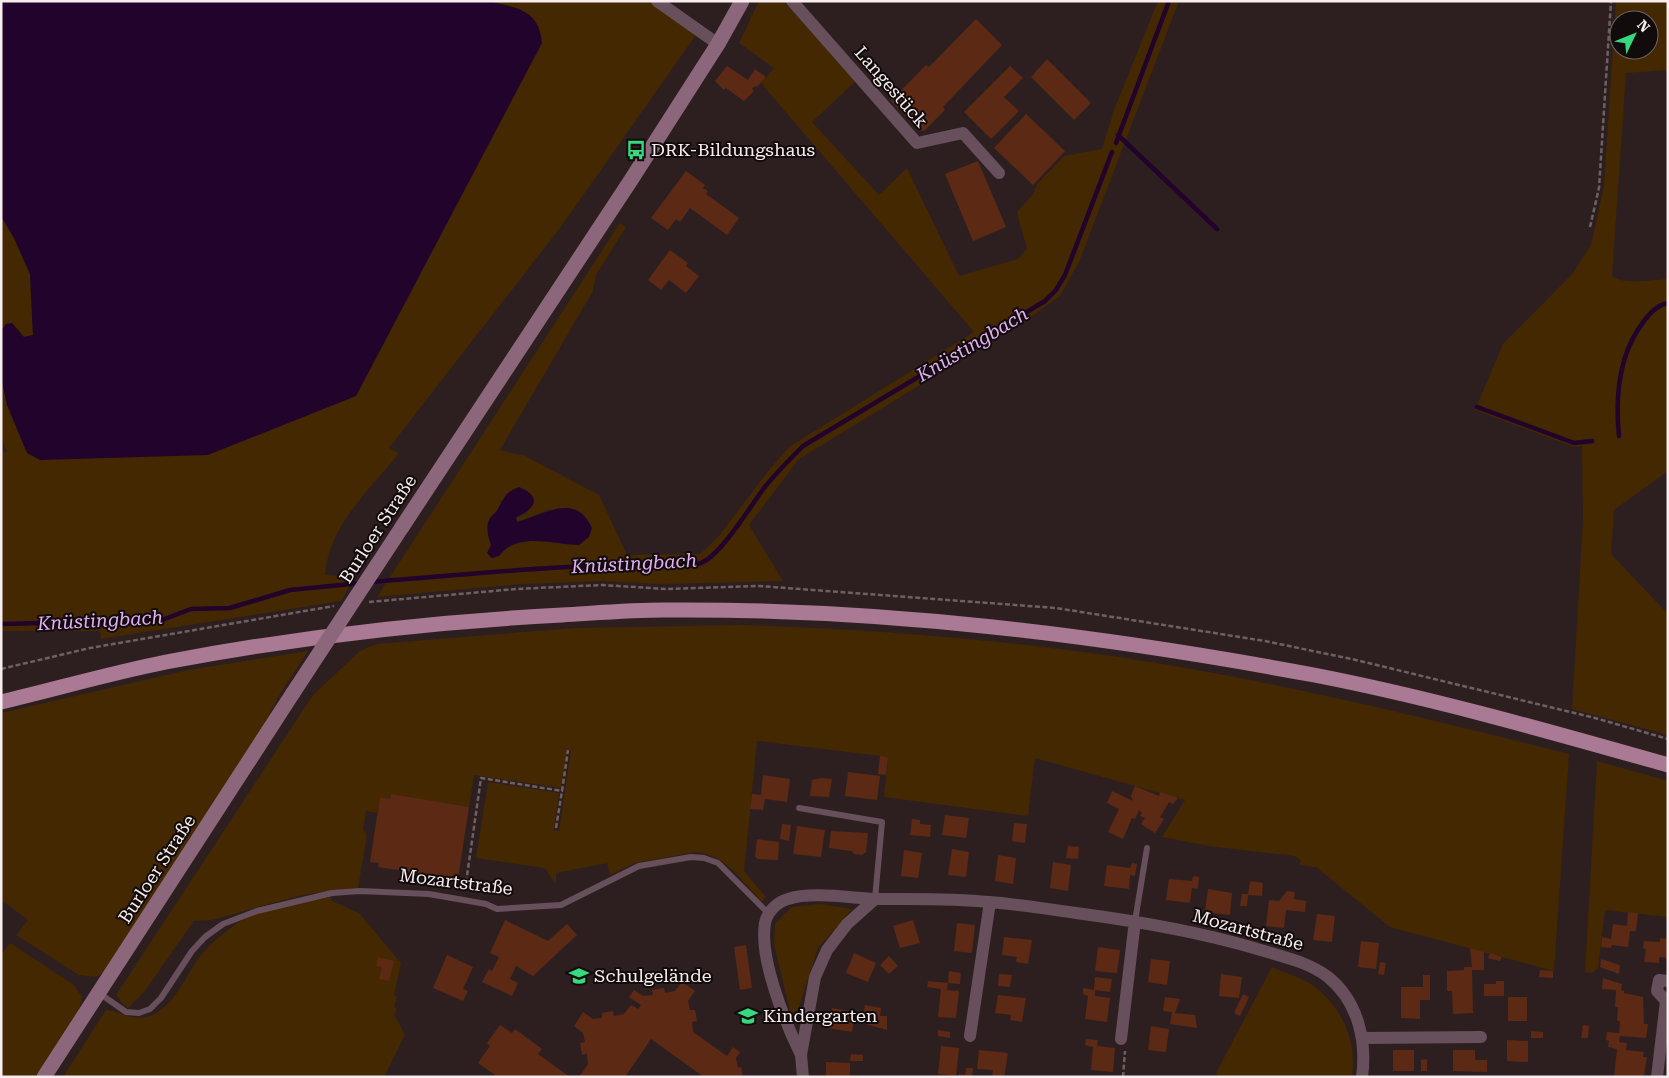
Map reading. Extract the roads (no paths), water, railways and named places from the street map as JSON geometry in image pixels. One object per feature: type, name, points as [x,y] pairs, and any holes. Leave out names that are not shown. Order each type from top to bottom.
[{"type":"main road","name":"Burloer Straße","points":[[44,1077],[293,693],[502,377],[718,44],[742,1]]},
{"type":"main road","points":[[1,702],[164,663],[290,641],[381,630],[505,618],[661,610],[808,611],[942,620],[1115,642],[1316,676],[1418,699],[1668,765]]},
{"type":"street","points":[[658,1],[718,44]]},
{"type":"street","name":"Langestück","points":[[792,1],[917,143],[963,133],[999,173]]},
{"type":"street","name":"Mozartstraße","points":[[768,913],[779,902],[798,897],[990,902],[1135,921],[1230,941],[1304,963],[1328,978],[1347,997],[1358,1020],[1362,1038],[1362,1077]]},
{"type":"street","points":[[803,1077],[801,1054],[815,977],[827,950],[847,924],[876,899]]},
{"type":"street","points":[[970,1036],[990,902]]},
{"type":"street","points":[[768,913],[765,936],[774,986],[786,1024],[801,1054]]},
{"type":"street","points":[[1121,1039],[1135,921]]},
{"type":"street","points":[[1657,1077],[1667,1001],[1657,991],[1658,980],[1668,981]]},
{"type":"street","points":[[1362,1038],[1481,1037]]},
{"type":"lane","points":[[799,808],[882,822],[876,899]]},
{"type":"lane","points":[[1135,921],[1147,848]]},
{"type":"lane","name":"Mozartstraße","points":[[99,993],[126,1012],[139,1013],[150,1009],[162,998],[192,951],[205,937],[223,924],[247,914],[303,898],[360,891],[429,894],[464,898],[497,909],[561,905],[639,866],[691,857],[704,858],[718,864],[768,913]]},
{"type":"waterway","name":"Knüstingbach","points":[[1116,143],[1169,1]]},
{"type":"waterway","points":[[1118,135],[1217,229]]},
{"type":"waterway","name":"Knüstingbach","points":[[371,582],[576,566],[682,566],[701,563],[717,551],[726,541],[764,488],[803,446],[1045,301],[1056,290],[1065,275],[1112,152]]},
{"type":"waterway","points":[[1619,436],[1619,390],[1624,361],[1629,347],[1649,315],[1657,307],[1668,303]]},
{"type":"waterway","points":[[1477,407],[1574,443],[1592,441]]},
{"type":"waterway","name":"Knüstingbach","points":[[1,624],[162,620],[191,609],[230,608],[290,590],[361,583]]},
{"type":"place","name":"DRK-Bildungshaus","points":[[636,150]]},
{"type":"place","name":"Schulgelände","points":[[579,976]]},
{"type":"place","name":"Kindergarten","points":[[748,1016]]}]
